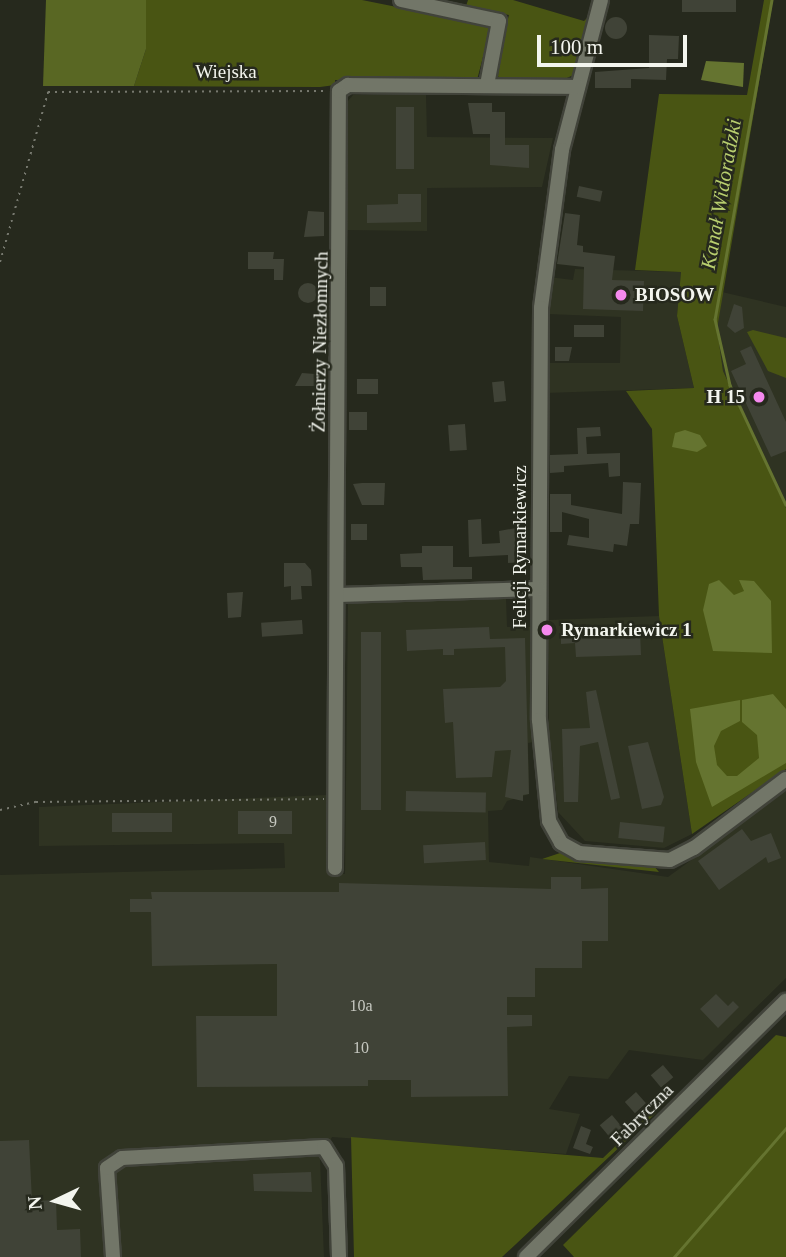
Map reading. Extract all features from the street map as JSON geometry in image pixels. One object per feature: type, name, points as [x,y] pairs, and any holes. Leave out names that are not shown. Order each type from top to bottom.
[{"type":"street","points":[[401,0],[499,21],[487,85]]},
{"type":"street","name":"Felicji Rymarkiewicz","points":[[601,0],[578,87],[544,261],[538,589],[546,801],[554,832],[567,847],[587,855],[670,860],[694,848],[786,779]]},
{"type":"street","points":[[339,90],[348,85],[578,87]]},
{"type":"street","name":"Żołnierzy Niezłomnych","points":[[335,869],[339,90]]},
{"type":"street","points":[[337,595],[538,589]]},
{"type":"street","name":"Fabryczna","points":[[526,1257],[786,1001]]},
{"type":"street","points":[[113,1257],[107,1168],[122,1158],[324,1147],[336,1166],[339,1257]]},
{"type":"path","name":"Wiejska","points":[[0,262],[48,92],[339,90]]},
{"type":"path","points":[[0,810],[36,802],[335,799]]},
{"type":"shaded area","points":[[46,0],[146,0],[146,49],[134,86],[43,86]]},
{"type":"shaded area","points":[[146,0],[362,0],[491,26],[477,80],[335,80],[335,85],[320,87],[134,86],[146,49]]},
{"type":"shaded area","points":[[468,0],[513,0],[584,21],[591,14],[576,74],[562,80],[500,80],[495,70],[509,15],[466,6]]},
{"type":"shaded area","points":[[764,0],[773,0],[717,329],[723,371],[786,508],[786,769],[692,834],[659,616],[652,429],[626,391],[694,388],[677,316],[681,272],[635,270],[659,94],[747,95]]},
{"type":"shaded area","points":[[706,61],[744,63],[743,87],[701,80]]},
{"type":"shaded area","points":[[353,95],[426,95],[427,137],[553,138],[542,187],[427,188],[427,231],[344,230],[342,108]]},
{"type":"shaded area","points":[[575,269],[681,272],[677,316],[694,388],[545,393],[547,363],[620,363],[621,317],[548,314],[549,277],[573,280]]},
{"type":"shaded area","points":[[722,292],[786,307],[786,508],[723,371],[717,329]]},
{"type":"shaded area","points":[[753,330],[786,338],[786,378],[768,371],[747,332]]},
{"type":"shaded area","points":[[685,430],[700,435],[707,446],[697,452],[672,447],[675,433]]},
{"type":"shaded area","points":[[719,580],[734,595],[744,591],[739,580],[754,581],[771,601],[772,653],[713,651],[703,610],[709,584]]},
{"type":"shaded area","points":[[506,598],[507,627],[531,627],[534,742],[528,743],[529,794],[507,801],[502,810],[488,811],[489,862],[529,866],[530,857],[668,877],[786,791],[786,978],[703,1060],[629,1050],[608,1079],[569,1076],[549,1109],[580,1114],[566,1154],[332,1137],[320,1159],[324,1257],[0,1257],[0,875],[285,868],[284,843],[39,846],[39,807],[327,795],[331,874],[345,874],[348,603]]},
{"type":"shaded area","points":[[659,616],[692,834],[664,848],[585,841],[558,812],[549,731],[548,620]]},
{"type":"shaded area","points":[[773,694],[786,709],[786,763],[712,807],[696,762],[690,709],[740,700],[740,721],[721,731],[714,746],[717,765],[727,776],[737,776],[759,758],[757,735],[742,722],[742,700]]},
{"type":"shaded area","points":[[560,853],[584,861],[654,866],[659,872],[542,859]]},
{"type":"shaded area","points":[[776,1035],[786,1037],[786,1257],[574,1257],[563,1245]]},
{"type":"shaded area","points":[[653,1110],[656,1113],[502,1257],[354,1257],[351,1137],[603,1158]]},
{"type":"building","points":[[682,0],[736,0],[736,12],[682,12]]},
{"type":"building","points":[[616,17],[624,20],[627,28],[624,36],[616,39],[608,36],[605,28],[608,20]]},
{"type":"building","points":[[649,35],[679,36],[678,59],[667,59],[666,80],[631,79],[631,88],[595,88],[595,72],[649,68]]},
{"type":"building","points":[[468,103],[492,103],[492,112],[505,112],[505,145],[529,145],[529,168],[490,165],[490,134],[473,134]]},
{"type":"building","points":[[396,107],[414,107],[414,169],[396,169]]},
{"type":"building","points":[[579,186],[602,191],[600,202],[577,197]]},
{"type":"building","points":[[398,194],[421,194],[421,222],[367,223],[367,205],[398,204]]},
{"type":"building","points":[[308,211],[324,212],[324,236],[304,237]]},
{"type":"building","points":[[565,213],[580,215],[577,245],[583,246],[583,252],[615,256],[612,280],[644,281],[643,311],[583,309],[584,267],[557,264]]},
{"type":"building","points":[[248,252],[274,252],[273,259],[284,259],[283,280],[274,280],[274,269],[248,269]]},
{"type":"building","points":[[308,283],[315,286],[318,293],[315,300],[308,303],[301,300],[298,293],[301,286]]},
{"type":"building","points":[[370,287],[386,287],[386,306],[370,306]]},
{"type":"building","points":[[734,304],[742,307],[744,328],[735,333],[727,326]]},
{"type":"building","points":[[574,325],[604,325],[604,337],[574,337]]},
{"type":"building","name":"H 15","points":[[751,346],[786,422],[786,451],[771,457],[731,371],[746,364],[740,351]]},
{"type":"building","points":[[555,347],[572,347],[569,361],[555,361]]},
{"type":"building","points":[[302,373],[315,374],[315,386],[295,386]]},
{"type":"building","points":[[357,379],[378,379],[378,394],[357,394]]},
{"type":"building","points":[[504,381],[506,401],[494,402],[492,382]]},
{"type":"building","points":[[349,412],[367,412],[367,430],[349,430]]},
{"type":"building","points":[[465,424],[467,450],[450,451],[448,425]]},
{"type":"building","points":[[600,427],[601,436],[586,437],[587,454],[620,453],[620,476],[609,477],[608,463],[564,466],[564,472],[550,473],[550,455],[578,454],[577,428]]},
{"type":"building","points":[[623,482],[641,483],[639,524],[630,524],[627,546],[614,544],[613,552],[567,545],[569,535],[589,538],[589,519],[562,512],[562,532],[550,532],[550,494],[571,494],[571,505],[622,514]]},
{"type":"building","points":[[385,483],[384,505],[362,505],[353,484]]},
{"type":"building","points":[[481,519],[482,544],[500,543],[499,531],[522,527],[523,562],[508,563],[508,555],[469,557],[468,520]]},
{"type":"building","points":[[351,524],[367,524],[367,540],[351,540]]},
{"type":"building","points":[[422,546],[453,546],[453,567],[472,567],[472,579],[423,580],[422,567],[401,567],[400,554],[422,553]]},
{"type":"building","points":[[284,563],[305,563],[311,570],[312,586],[301,586],[302,599],[291,600],[291,586],[284,587]]},
{"type":"building","points":[[243,592],[241,617],[228,618],[227,593]]},
{"type":"building","points":[[302,620],[303,634],[262,637],[261,623]]},
{"type":"building","points":[[489,627],[490,639],[525,638],[529,794],[523,795],[523,801],[505,797],[511,750],[495,751],[492,777],[456,778],[453,722],[445,723],[443,689],[500,687],[506,681],[505,647],[454,649],[454,655],[443,655],[443,649],[407,651],[406,630]]},
{"type":"building","points":[[575,628],[575,633],[640,631],[641,655],[576,657],[575,643],[561,644],[561,629]]},
{"type":"building","points":[[361,632],[381,632],[381,810],[361,810]]},
{"type":"building","points":[[596,690],[620,798],[611,800],[598,742],[580,746],[578,802],[564,802],[562,729],[590,728],[586,692]]},
{"type":"building","points":[[648,742],[664,797],[661,805],[642,809],[628,746]]},
{"type":"building","points":[[406,791],[486,792],[486,812],[406,811]]},
{"type":"building","points":[[238,811],[292,811],[292,834],[238,834]]},
{"type":"building","points":[[112,813],[172,813],[172,832],[112,832]]},
{"type":"building","points":[[620,822],[665,827],[663,843],[618,838]]},
{"type":"building","points":[[742,829],[751,841],[771,833],[781,858],[768,863],[766,857],[719,890],[698,861]]},
{"type":"building","points":[[485,842],[486,860],[424,863],[423,845]]},
{"type":"building","points":[[551,877],[581,877],[581,889],[608,888],[608,941],[582,941],[582,968],[535,968],[535,997],[507,997],[507,1015],[532,1015],[532,1026],[507,1027],[508,1096],[411,1097],[411,1080],[368,1080],[368,1086],[197,1087],[196,1016],[277,1016],[277,964],[152,966],[151,912],[130,912],[130,899],[152,899],[151,892],[339,892],[339,883],[551,889]]},
{"type":"building","points":[[716,994],[728,1006],[733,1001],[739,1007],[718,1028],[700,1009]]},
{"type":"building","points":[[663,1065],[673,1077],[661,1088],[651,1075]]},
{"type":"building","points":[[636,1092],[646,1103],[635,1113],[625,1102]]},
{"type":"building","points":[[612,1115],[622,1127],[610,1138],[600,1125]]},
{"type":"building","points":[[581,1126],[591,1130],[586,1144],[593,1147],[590,1154],[573,1148]]},
{"type":"building","points":[[29,1140],[32,1201],[56,1200],[57,1230],[80,1229],[81,1257],[0,1257],[0,1141]]},
{"type":"building","points":[[311,1172],[312,1192],[254,1191],[253,1174]]},
{"type":"waterway","name":"Kanał Widoradzki","points":[[772,0],[715,319],[730,385],[786,505]]},
{"type":"waterway","name":"Kanał Widoradzki","points":[[674,1257],[786,1128]]},
{"type":"place","name":"BIOSOW","points":[[621,295]]},
{"type":"place","name":"H 15","points":[[759,397]]},
{"type":"place","name":"Rymarkiewicz 1","points":[[547,630]]}]
